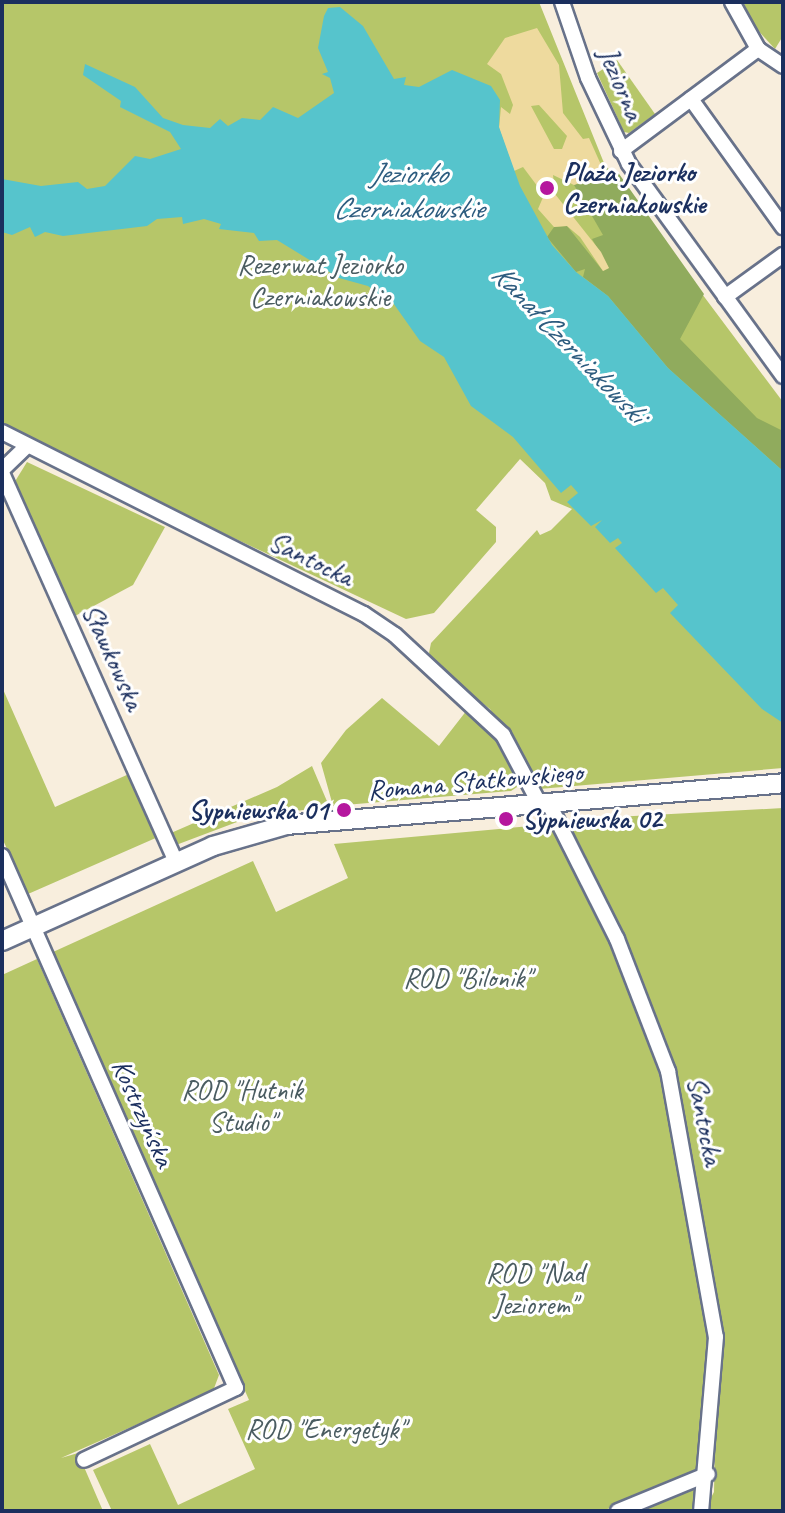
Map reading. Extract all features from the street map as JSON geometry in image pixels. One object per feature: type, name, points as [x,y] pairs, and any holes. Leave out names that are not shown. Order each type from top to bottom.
[{"type":"street","name":"Jeziorna","points":[[562,2],[621,151],[783,376]]},
{"type":"street","points":[[732,2],[758,49],[783,66]]},
{"type":"street","points":[[621,151],[758,49]]},
{"type":"street","points":[[691,99],[783,227]]},
{"type":"street","points":[[725,297],[783,255]]},
{"type":"street","name":"Santocka","points":[[2,432],[364,614],[395,635],[503,735],[544,803],[617,939],[668,1071],[715,1325],[708,1474],[701,1511]]},
{"type":"street","points":[[2,472],[27,446]]},
{"type":"street","name":"Sławkowska","points":[[2,472],[176,862]]},
{"type":"street","name":"Romana Statkowskiego","points":[[2,941],[176,862],[286,825],[783,783]]},
{"type":"street","name":"Kostrzyńska","points":[[2,856],[236,1391],[84,1460]]},
{"type":"street","points":[[618,1511],[708,1474]]},
{"type":"green space","name":"Rezerwat Jeziorko Czerniakowskie","points":[[2,2],[539,2],[604,163],[783,402],[783,768],[539,789],[490,709],[439,670],[429,653],[431,643],[537,530],[540,535],[551,530],[572,509],[551,500],[545,483],[520,459],[476,510],[496,527],[496,542],[434,613],[406,619],[2,429]]},
{"type":"green space","points":[[743,2],[783,2],[783,36],[775,49],[755,27]]},
{"type":"green space","points":[[617,60],[655,114],[629,133],[624,132],[597,73]]},
{"type":"green space","points":[[602,167],[617,171],[704,294],[680,339],[757,418],[783,431],[783,471],[668,368],[608,296],[583,277],[585,269],[576,272],[547,237],[554,227],[567,226],[603,271],[609,268],[592,239],[603,235],[574,185],[596,177]]},
{"type":"green space","points":[[27,462],[165,527],[133,585],[75,616],[14,483]]},
{"type":"green space","points":[[2,687],[55,807],[129,774],[158,837],[28,894],[2,838]]},
{"type":"green space","points":[[382,698],[439,746],[467,710],[508,754],[520,785],[511,791],[333,806],[321,763],[346,730]]},
{"type":"green space","points":[[312,766],[329,806],[245,819],[176,845],[171,833],[277,787]]},
{"type":"green space","points":[[783,808],[783,1511],[704,1511],[714,1492],[717,1330],[674,1064],[626,942],[562,828],[578,819]]},
{"type":"green space","points":[[553,824],[622,965],[665,1091],[709,1326],[705,1466],[603,1511],[112,1511],[93,1470],[150,1444],[178,1505],[255,1469],[228,1409],[249,1400],[53,952],[253,861],[276,912],[348,878],[334,844]]},
{"type":"green space","points":[[37,959],[219,1375],[213,1391],[61,1458],[78,1453],[103,1511],[2,1511],[2,975]]},
{"type":"green space","points":[[701,1480],[693,1511],[631,1511]]},
{"type":"sand","points":[[537,28],[559,65],[563,113],[583,139],[589,138],[602,167],[596,177],[574,185],[553,175],[555,194],[601,252],[609,268],[603,271],[580,237],[567,226],[554,227],[538,209],[544,195],[523,167],[514,171],[499,128],[501,107],[510,114],[513,105],[501,74],[487,64],[505,38]],"holes":[[[539,105],[567,136],[562,149],[554,149],[531,106]]]},
{"type":"water","name":"Jeziorko Czerniakowskie","points":[[340,7],[363,26],[394,79],[406,77],[404,85],[419,87],[452,70],[491,86],[500,100],[499,127],[520,186],[552,245],[576,272],[608,296],[668,368],[783,471],[783,723],[762,709],[670,613],[678,605],[663,588],[656,593],[615,548],[622,543],[618,538],[610,543],[595,527],[602,520],[591,526],[567,502],[578,493],[571,485],[561,493],[513,437],[471,406],[444,357],[420,341],[391,300],[376,299],[376,292],[368,286],[339,278],[277,240],[259,241],[254,233],[219,229],[221,224],[204,219],[183,224],[182,217],[157,219],[147,226],[63,236],[45,232],[35,237],[30,227],[12,235],[2,232],[2,179],[41,186],[78,182],[87,189],[105,186],[135,156],[150,159],[181,149],[170,132],[120,107],[121,101],[83,75],[85,64],[135,87],[163,118],[183,125],[210,128],[220,119],[228,126],[242,118],[260,120],[273,107],[298,118],[334,93],[330,78],[322,74],[328,72],[318,48],[328,8]]},
{"type":"place","name":"Plaża Jeziorko Czerniakowskie","points":[[547,188]]},
{"type":"place","name":"Sypniewska 01","points":[[344,810]]},
{"type":"place","name":"Sypniewska 02","points":[[506,819]]},
{"type":"water label","name":"Kanał Czerniakowski","points":[[569,343]]},
{"type":"park label","name":"ROD \"Bilonik\"","points":[[467,978]]},
{"type":"park label","name":"ROD \"Hutnik Studio\"","points":[[242,1106]]},
{"type":"park label","name":"ROD \"Nad Jeziorem\"","points":[[535,1289]]},
{"type":"park label","name":"ROD \"Energetyk\"","points":[[325,1429]]}]
